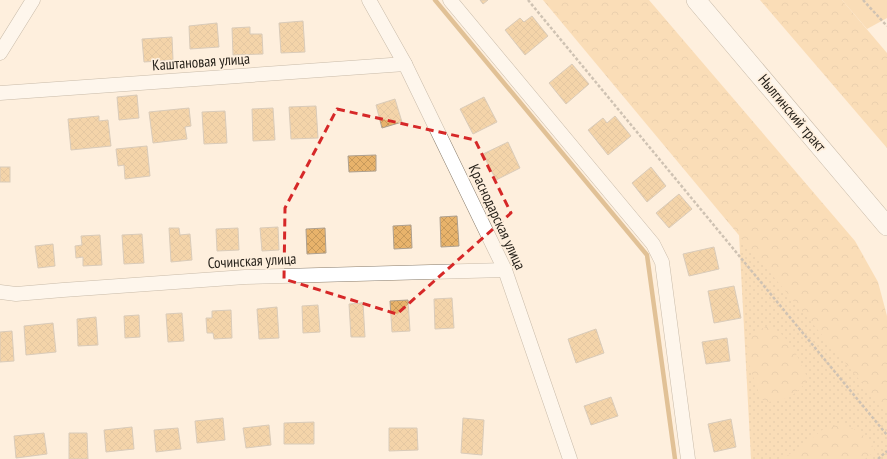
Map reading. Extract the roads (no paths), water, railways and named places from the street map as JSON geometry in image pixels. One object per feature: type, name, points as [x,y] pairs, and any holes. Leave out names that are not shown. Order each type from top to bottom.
[{"type":"main road","name":"Нылгинский тракт","points":[[696,0],[887,226]]},
{"type":"street","points":[[0,53],[33,0]]},
{"type":"street","name":"Краснодарская улица","points":[[369,0],[405,64],[505,270],[570,459]]},
{"type":"street","points":[[450,0],[654,244],[662,262],[688,459]]},
{"type":"street","name":"Каштановая улица","points":[[0,93],[405,64]]},
{"type":"street","name":"Сочинская улица","points":[[0,292],[16,294],[245,277],[505,270]]},
{"type":"waterway","points":[[435,0],[647,255],[675,459]]}]
